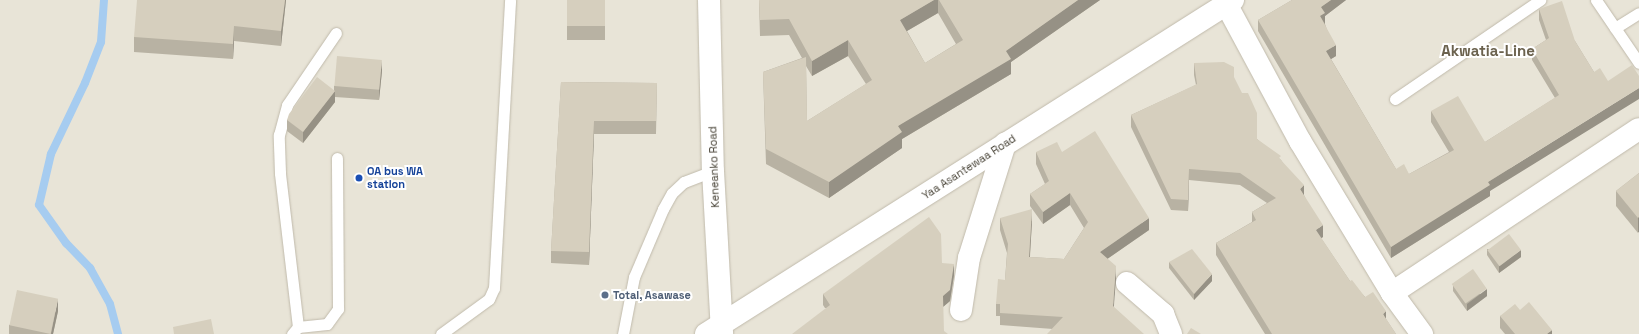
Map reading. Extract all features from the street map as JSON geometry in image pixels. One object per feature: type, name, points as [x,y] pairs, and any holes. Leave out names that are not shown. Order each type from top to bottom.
[{"type":"street","name":"Keneanko Road","points":[[709,0],[716,331]]},
{"type":"street","name":"Yaa Asantewaa Road","points":[[716,331],[1227,2]]},
{"type":"street","points":[[1227,2],[1300,141],[1392,293],[1422,334]]},
{"type":"street","points":[[1392,293],[1639,130]]},
{"type":"street","points":[[961,310],[969,258],[1005,144]]},
{"type":"street","points":[[1127,283],[1163,314],[1171,334]]},
{"type":"lane","points":[[441,334],[489,299],[494,288],[510,0]]},
{"type":"lane","points":[[1395,99],[1540,0]]},
{"type":"lane","points":[[1596,0],[1639,63]]},
{"type":"lane","points":[[1615,28],[1639,13]]},
{"type":"lane","points":[[336,32],[287,105],[279,134],[280,173],[295,330],[327,324],[338,309],[337,158]]},
{"type":"lane","points":[[623,334],[634,277],[663,209],[672,193],[684,182],[713,171]]},
{"type":"shaded area","points":[[0,0],[1639,0],[1639,334],[0,334]]},
{"type":"building","points":[[137,0],[285,0],[281,31],[234,26],[233,44],[134,37]]},
{"type":"building","points":[[567,0],[605,0],[605,26],[567,26]]},
{"type":"building","points":[[759,0],[934,0],[900,20],[925,63],[963,40],[939,0],[1078,0],[1006,51],[1011,59],[898,126],[902,132],[829,182],[766,149],[763,72],[806,57],[807,121],[872,80],[848,40],[812,61],[789,19],[760,20]]},
{"type":"building","points":[[1292,0],[1331,0],[1321,7],[1325,13],[1320,16],[1336,45],[1326,51],[1396,169],[1404,164],[1409,174],[1454,150],[1431,111],[1458,96],[1485,142],[1559,95],[1532,49],[1549,38],[1539,9],[1562,1],[1575,41],[1594,72],[1600,68],[1608,81],[1632,65],[1639,76],[1639,88],[1488,182],[1490,185],[1391,247],[1258,20]]},
{"type":"building","points":[[337,56],[382,60],[379,90],[334,86]]},
{"type":"building","points":[[1224,62],[1234,67],[1234,77],[1242,93],[1248,93],[1257,113],[1257,139],[1281,156],[1279,158],[1304,185],[1300,189],[1323,225],[1316,230],[1350,281],[1352,280],[1365,297],[1373,292],[1386,311],[1383,314],[1396,334],[1272,334],[1216,243],[1256,220],[1252,212],[1276,198],[1240,173],[1189,169],[1188,200],[1171,199],[1131,115],[1197,84],[1194,63]]},
{"type":"building","points":[[317,77],[335,91],[303,132],[287,120],[289,114]]},
{"type":"building","points":[[561,82],[657,83],[656,121],[594,121],[589,252],[551,251]]},
{"type":"building","points":[[1095,131],[1149,218],[1100,252],[1116,266],[1113,306],[1144,334],[1047,334],[1063,317],[1000,313],[1000,304],[996,304],[998,279],[1005,280],[1008,244],[1000,218],[1032,209],[1029,257],[1064,259],[1088,222],[1070,193],[1043,212],[1030,194],[1049,181],[1036,152],[1057,142],[1062,152]]},
{"type":"building","points":[[1639,173],[1639,217],[1638,218],[1616,191]]},
{"type":"building","points":[[929,217],[941,234],[942,263],[954,264],[950,290],[943,296],[944,331],[948,334],[792,334],[830,305],[823,294]]},
{"type":"building","points":[[1509,234],[1521,250],[1499,266],[1487,250]]},
{"type":"building","points":[[1192,249],[1212,274],[1194,294],[1169,262]]},
{"type":"building","points":[[1473,269],[1487,289],[1465,304],[1452,284]]},
{"type":"building","points":[[17,290],[58,299],[51,334],[10,325]]},
{"type":"building","points":[[1529,302],[1552,330],[1547,334],[1515,334],[1500,316],[1515,304],[1520,310]]},
{"type":"building","points":[[211,319],[214,334],[174,334],[173,327]]},
{"type":"building","points":[[1191,328],[1201,334],[1187,334]]},
{"type":"waterway","points":[[104,0],[101,42],[85,83],[51,154],[39,205],[66,243],[90,268],[110,304],[118,334]]},
{"type":"place","name":"OA bus WA station","points":[[359,178]]},
{"type":"place","name":"Total, Asawase","points":[[605,295]]},
{"type":"district","name":"Akwatia-Line","points":[[1488,51]]}]
